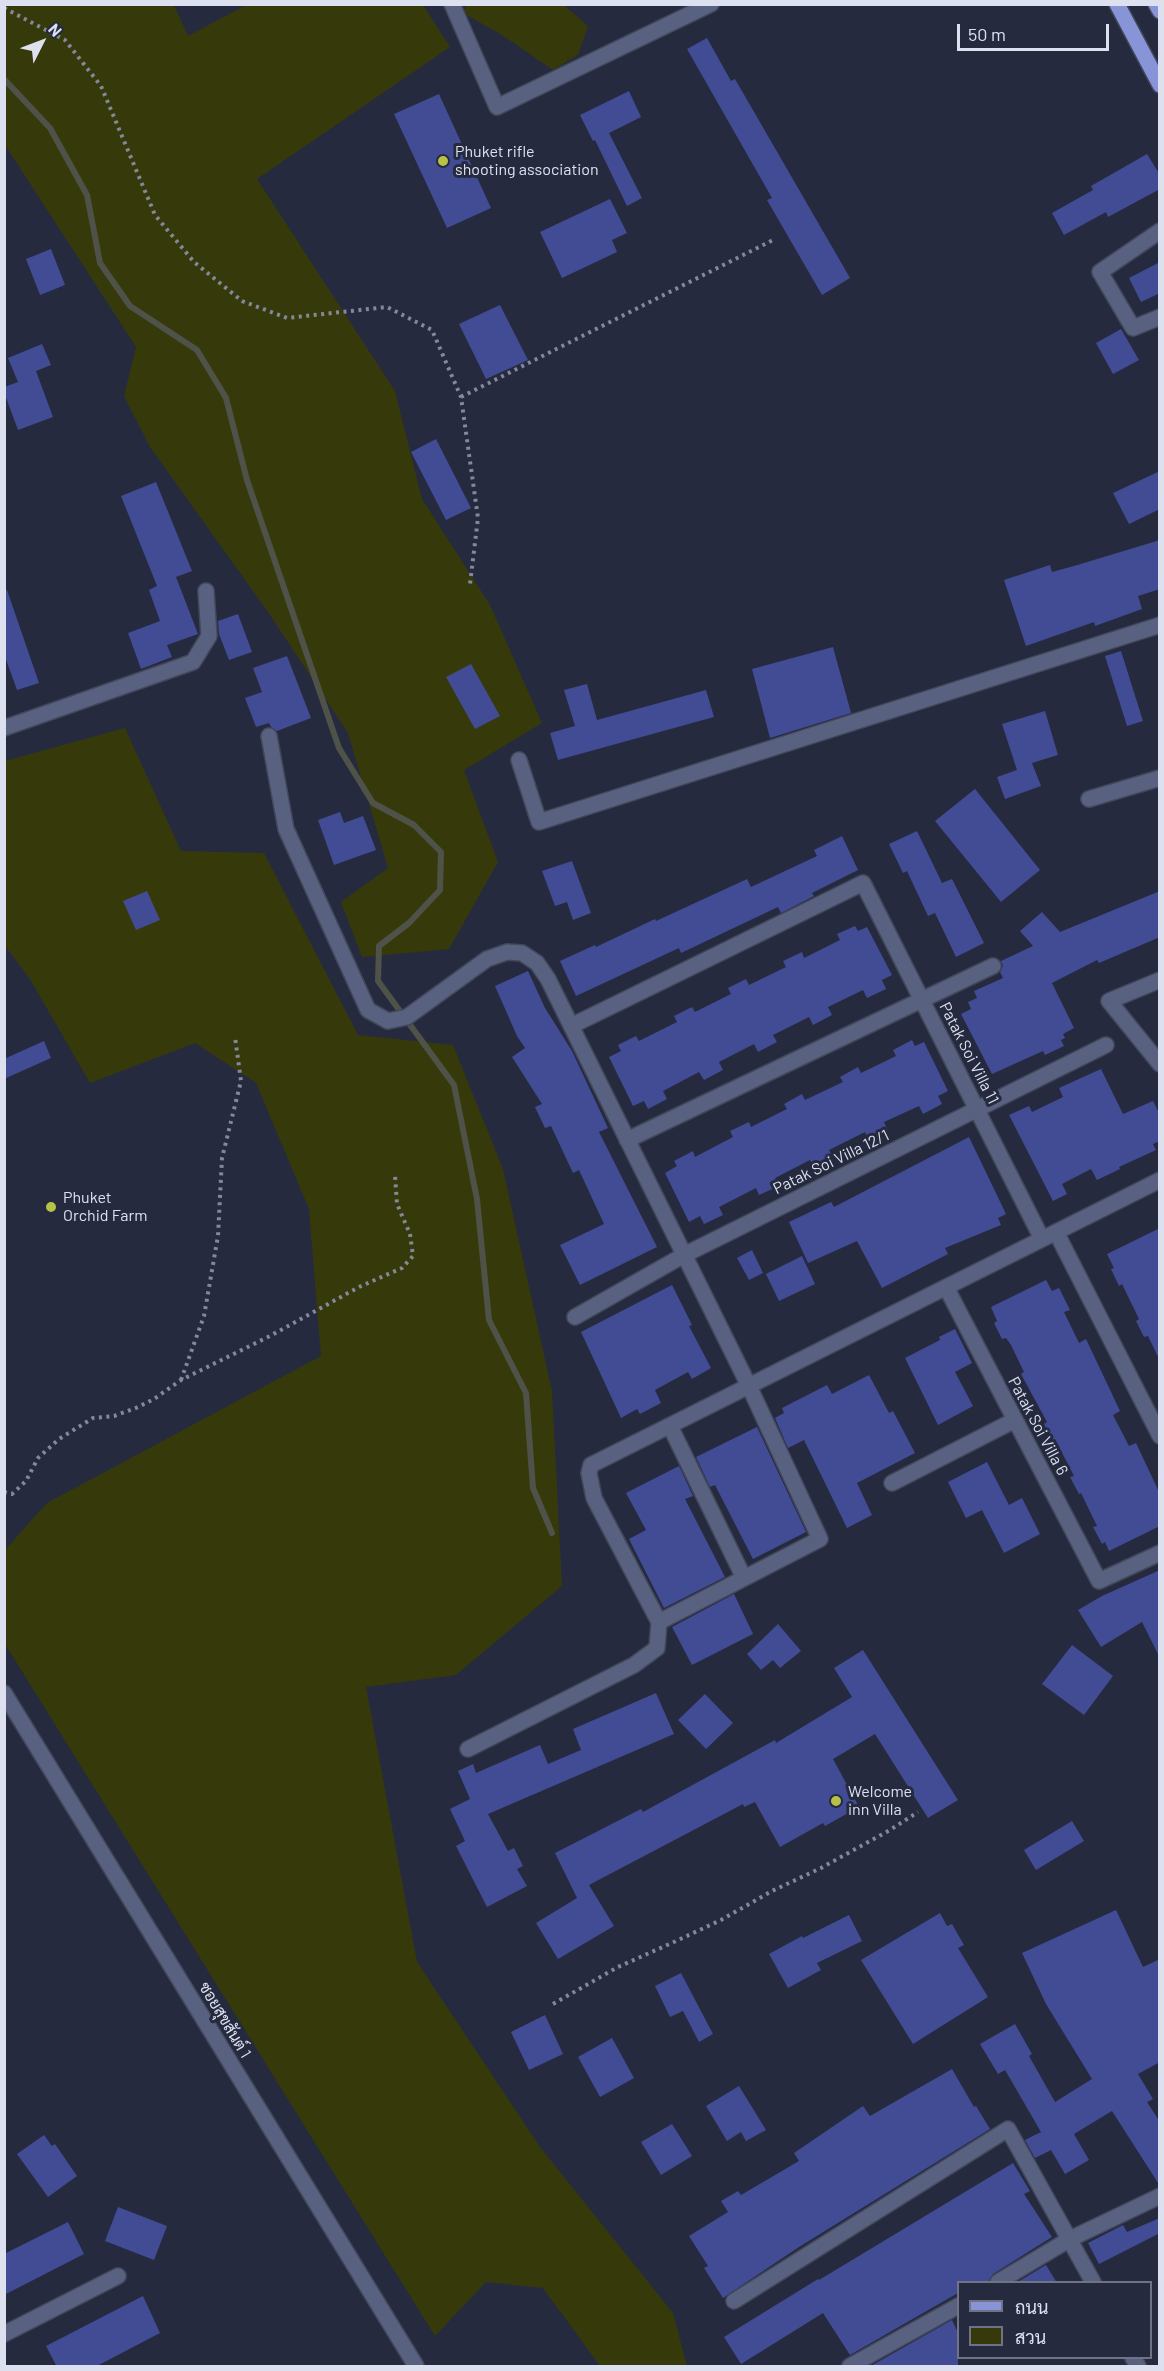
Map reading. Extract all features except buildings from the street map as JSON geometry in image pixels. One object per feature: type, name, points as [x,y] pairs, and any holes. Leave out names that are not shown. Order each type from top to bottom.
[{"type":"main road","points":[[1117,4],[1160,85]]},
{"type":"main road","points":[[1156,4],[1160,11]]},
{"type":"street","points":[[456,7],[497,107],[711,4]]},
{"type":"street","points":[[1160,231],[1100,272],[1133,328],[1160,317]]},
{"type":"street","points":[[4,728],[193,662],[208,636],[206,591]]},
{"type":"street","points":[[519,760],[539,822],[1160,625]]},
{"type":"street","points":[[269,736],[286,829],[368,1010],[388,1021],[402,1018],[487,959],[507,952],[522,953],[537,963],[548,979],[749,1386],[820,1539],[659,1622]]},
{"type":"street","points":[[1089,799],[1160,778]]},
{"type":"street","name":"Patak Soi Villa 11","points":[[571,1026],[863,883],[977,1109],[1160,1436]]},
{"type":"street","points":[[627,1140],[993,966]]},
{"type":"street","points":[[1158,1060],[1109,1001],[1160,980]]},
{"type":"street","name":"Patak Soi Villa 12/1","points":[[575,1317],[684,1255],[1106,1044]]},
{"type":"street","points":[[468,1749],[634,1665],[657,1648],[659,1622],[594,1497],[589,1473],[591,1466],[1160,1180]]},
{"type":"street","name":"Patak Soi Villa 6","points":[[946,1287],[1099,1581],[1160,1553]]},
{"type":"street","points":[[892,1483],[1015,1420]]},
{"type":"street","points":[[670,1426],[744,1578]]},
{"type":"street","name":"ซอยสุขสันต์ 1","points":[[4,1693],[416,2367]]},
{"type":"street","points":[[734,2301],[1008,2129],[1092,2281]]},
{"type":"street","points":[[1001,2281],[1070,2239],[1160,2196]]},
{"type":"street","points":[[4,2334],[118,2276]]},
{"type":"street","points":[[849,2367],[957,2307]]},
{"type":"path","points":[[4,8],[65,40],[101,86],[154,215],[194,262],[242,302],[287,318],[387,308],[432,330],[461,397],[478,518],[470,584]]},
{"type":"path","points":[[461,397],[773,240]]},
{"type":"path","points":[[181,1380],[204,1316],[218,1236],[222,1158],[241,1081],[235,1037]]},
{"type":"path","points":[[4,1492],[12,1494],[26,1481],[38,1458],[59,1439],[93,1419],[114,1416],[136,1408],[154,1399],[181,1380],[270,1336],[359,1287],[402,1268],[413,1256],[410,1234],[398,1204],[395,1175]]},
{"type":"path","points":[[553,2004],[618,1967],[693,1933],[821,1868],[918,1812]]},
{"type":"green space","points":[[5,5],[174,5],[188,36],[246,5],[423,5],[450,47],[257,179],[395,391],[422,499],[490,605],[542,723],[464,770],[498,862],[449,949],[362,957],[341,902],[388,868],[348,733],[268,612],[150,447],[124,396],[136,347],[5,145]]},
{"type":"green space","points":[[467,5],[566,5],[588,26],[578,55],[553,70],[502,35],[463,13]]},
{"type":"green space","points":[[125,728],[181,851],[264,853],[358,1035],[453,1045],[503,1169],[552,1391],[562,1586],[456,1675],[366,1687],[417,1962],[540,2147],[673,2313],[687,2366],[600,2366],[543,2288],[486,2282],[435,2336],[5,1644],[5,1550],[47,1503],[321,1356],[309,1209],[256,1083],[195,1043],[90,1083],[30,979],[5,946],[5,761]]},
{"type":"waterway","points":[[4,79],[50,128],[87,195],[100,263],[130,306],[197,350],[226,398],[247,480],[339,748],[373,803],[414,825],[441,852],[440,890],[409,923],[379,946],[378,981],[454,1085],[477,1199],[489,1320],[526,1393],[533,1488],[552,1533]]},
{"type":"place","name":"Phuket rifle shooting association","points":[[443,161]]},
{"type":"place","name":"Phuket Orchid Farm","points":[[51,1207]]},
{"type":"place","name":"Welcome inn Villa","points":[[836,1801]]}]
